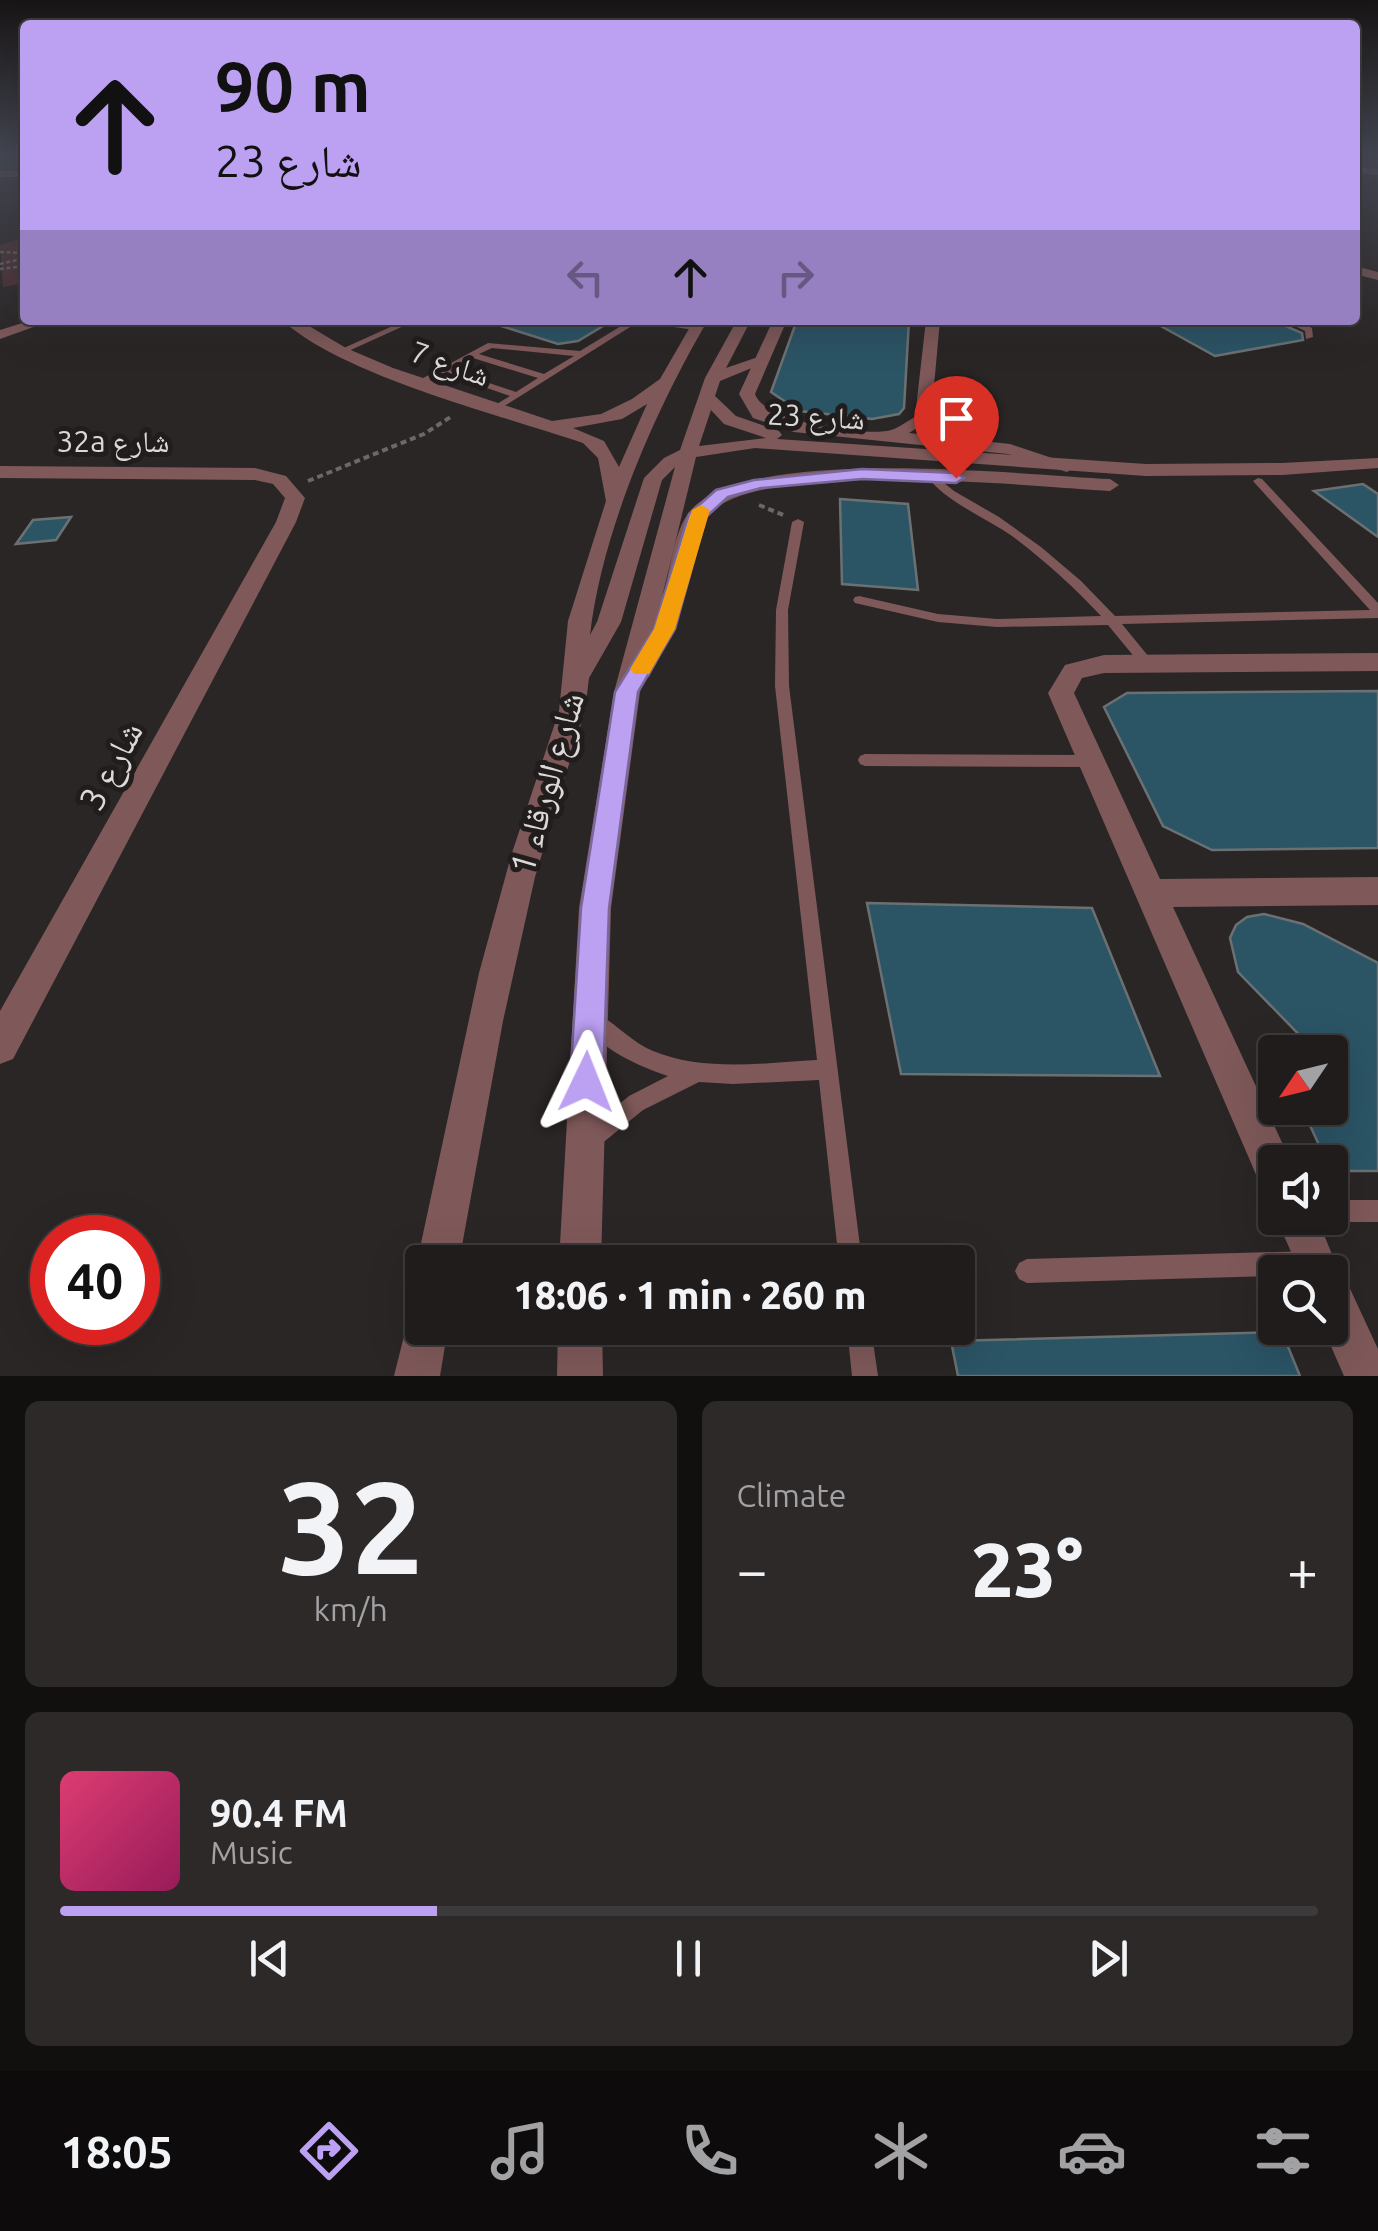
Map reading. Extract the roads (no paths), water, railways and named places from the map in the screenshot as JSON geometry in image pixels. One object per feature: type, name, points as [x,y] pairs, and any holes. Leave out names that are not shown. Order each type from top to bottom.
[{"type":"street","points":[[0,334],[30,325]]},
{"type":"street","name":"شارع 7","points":[[297,325],[341,351],[418,383],[580,435],[604,449],[613,468],[616,504]]},
{"type":"street","name":"شارع الورقاء 1","points":[[441,1245],[488,1001],[520,874],[570,717],[578,675],[580,622],[616,504],[669,376],[697,325]]},
{"type":"street","name":"شارع الورقاء 1","points":[[581,1245],[595,908],[627,692],[688,453],[710,388],[742,325]]},
{"type":"street","points":[[778,325],[748,399],[766,418],[805,429],[1022,450],[1067,466]]},
{"type":"street","points":[[923,419],[932,325]]},
{"type":"street","points":[[762,361],[710,388],[723,415],[747,428],[857,449]]},
{"type":"street","name":"شارع 7","points":[[544,423],[591,422],[624,414],[669,376]]},
{"type":"street","points":[[890,437],[923,419]]},
{"type":"street","points":[[923,419],[962,444]]},
{"type":"street","name":"شارع 23","points":[[688,453],[755,443],[1067,466],[1214,470],[1378,464]]},
{"type":"street","points":[[899,474],[835,469],[776,474],[757,464],[760,456],[776,452],[906,460],[997,460]]},
{"type":"street","points":[[578,675],[608,622],[648,487],[660,469],[688,453]]},
{"type":"street","name":"شارع 23","points":[[627,692],[664,629],[694,523],[712,500],[734,489],[834,475],[899,474],[1113,484],[1258,481],[1378,464]]},
{"type":"street","points":[[0,493],[10,472]]},
{"type":"street","name":"32a شارع","points":[[10,472],[225,474]]},
{"type":"street","points":[[225,474],[274,487],[284,500],[286,522]]},
{"type":"street","name":"شارع 3","points":[[0,1046],[295,503],[291,488],[265,475],[225,474]]},
{"type":"street","points":[[1263,1145],[1063,703],[1064,684],[1074,671],[1088,666],[1146,662],[1378,662]]},
{"type":"street","points":[[1148,893],[1378,890]]},
{"type":"street","points":[[1348,1333],[1368,1376]]},
{"type":"street","points":[[416,1376],[422,1345]]},
{"type":"street","points":[[580,1345],[580,1376]]},
{"type":"lane","points":[[341,351],[401,325]]},
{"type":"lane","points":[[495,409],[629,325]]},
{"type":"lane","points":[[1296,325],[1309,330],[1306,335]]},
{"type":"lane","points":[[418,383],[500,344],[582,354]]},
{"type":"lane","points":[[472,354],[544,377]]},
{"type":"lane","points":[[443,370],[516,395]]},
{"type":"lane","points":[[933,476],[937,485],[977,506],[1036,548],[1113,621],[1146,662]]},
{"type":"lane","points":[[1258,481],[1378,613]]},
{"type":"lane","points":[[798,522],[782,610],[782,686],[849,1245]]},
{"type":"lane","points":[[859,600],[964,622],[1378,613]]},
{"type":"lane","points":[[865,760],[1089,762]]},
{"type":"lane","points":[[589,1018],[634,1054],[662,1067],[692,1074],[828,1069]]},
{"type":"lane","points":[[584,1147],[636,1102],[692,1074]]},
{"type":"lane","points":[[1348,1212],[1378,1211]]},
{"type":"lane","points":[[1027,1271],[1258,1275]]},
{"type":"lane","points":[[861,1345],[865,1376]]}]
